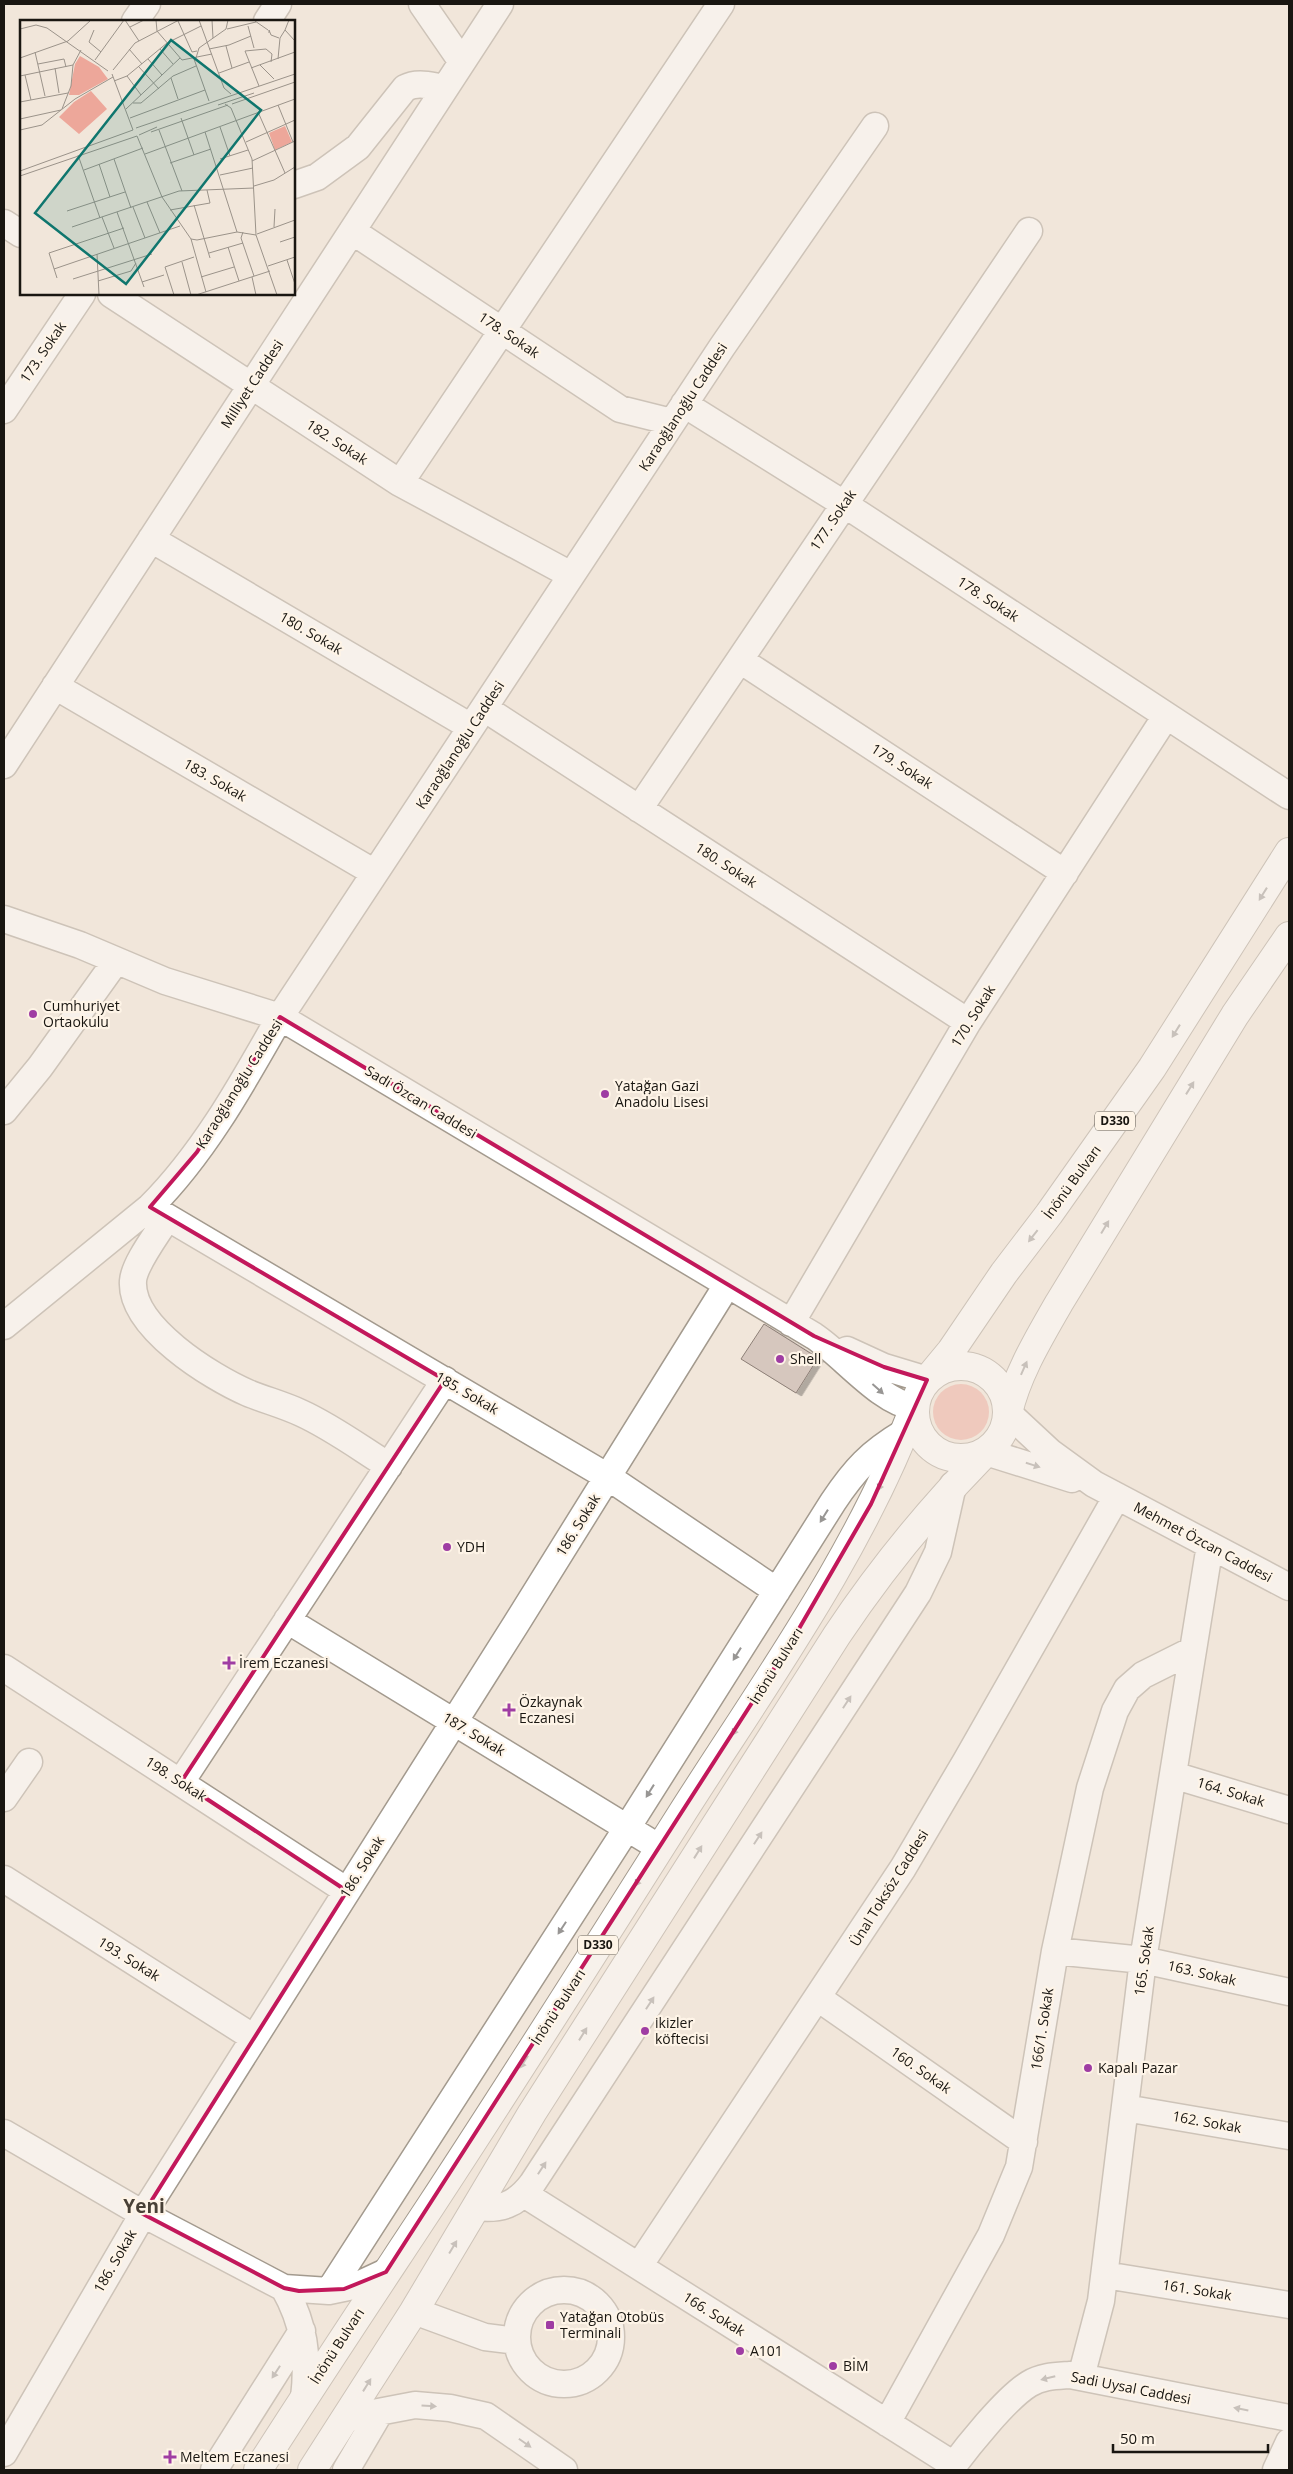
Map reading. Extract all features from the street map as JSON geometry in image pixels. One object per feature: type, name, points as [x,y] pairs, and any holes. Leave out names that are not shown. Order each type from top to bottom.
[{"type":"highway","name":"İnönü Bulvarı","points":[[927,1380],[951,1351],[1004,1273],[1049,1214],[1152,1068],[1289,852]]},
{"type":"highway","points":[[1008,1414],[1006,1399],[1000,1387],[991,1376],[979,1369],[965,1366],[951,1366],[938,1371],[927,1380],[919,1392],[914,1407],[915,1422],[920,1436],[930,1448],[943,1456],[957,1459],[972,1458],[986,1452],[1001,1435],[1008,1414],[1018,1381],[1032,1351],[1059,1303],[1235,1015],[1289,936]]},
{"type":"highway","name":"İnönü Bulvarı","points":[[258,2470],[493,2109],[820,1594],[871,1504],[905,1432],[914,1407]]},
{"type":"highway","name":"D330","points":[[312,2470],[414,2311],[538,2105],[837,1635],[890,1561],[953,1485],[986,1452]]},
{"type":"street","points":[[136,20],[147,4]]},
{"type":"street","points":[[267,20],[278,4]]},
{"type":"street","points":[[422,4],[462,62]]},
{"type":"street","name":"Milliyet Caddesi","points":[[4,765],[500,4]]},
{"type":"street","points":[[400,483],[716,5]]},
{"type":"street","points":[[295,185],[317,177],[358,147],[405,88],[412,84],[421,84],[445,88]]},
{"type":"street","name":"Karaoğlanoğlu Caddesi","points":[[4,1326],[158,1212],[170,1186],[197,1152],[246,1076],[280,1017],[678,413],[874,126]]},
{"type":"street","points":[[4,223],[20,233]]},
{"type":"street","name":"178. Sokak","points":[[352,231],[620,409],[678,413],[844,504],[1289,796]]},
{"type":"street","name":"177. Sokak","points":[[640,809],[1029,231]]},
{"type":"street","name":"173. Sokak","points":[[4,410],[81,295]]},
{"type":"street","name":"182. Sokak","points":[[113,295],[400,483],[571,576]]},
{"type":"street","name":"180. Sokak","points":[[151,539],[478,717],[640,809],[968,1022]]},
{"type":"street","name":"179. Sokak","points":[[740,660],[1065,873]]},
{"type":"street","name":"183. Sokak","points":[[55,686],[375,873]]},
{"type":"street","name":"170. Sokak","points":[[791,1322],[968,1022],[1166,716]]},
{"type":"street","name":"Sadi Özcan Caddesi","points":[[4,919],[165,981],[280,1017],[727,1286],[814,1336],[833,1348],[892,1401],[914,1407]]},
{"type":"street","points":[[4,1111],[40,1067],[116,961]]},
{"type":"street","points":[[158,1212],[133,1280],[138,1302],[150,1323],[164,1338],[203,1368],[226,1382],[301,1413],[389,1466]]},
{"type":"street","name":"185. Sokak","points":[[158,1212],[608,1476],[776,1591]]},
{"type":"street","name":"186. Sokak","points":[[8,2438],[142,2214],[454,1722],[727,1286]]},
{"type":"street","name":"Sadi Özcan Caddesi","points":[[814,1336],[884,1367],[927,1380]]},
{"type":"street","points":[[181,1782],[445,1380]]},
{"type":"street","name":"Mehmet Özcan Caddesi","points":[[1008,1414],[1050,1452],[1094,1484],[1289,1587]]},
{"type":"street","points":[[329,2291],[627,1828],[833,1502],[871,1454],[905,1432]]},
{"type":"street","name":"Mehmet Özcan Caddesi","points":[[986,1452],[1064,1475],[1117,1496]]},
{"type":"street","points":[[476,2207],[503,2207],[511,2205],[524,2194],[918,1593],[938,1552],[953,1485]]},
{"type":"street","name":"Ünal Toksöz Caddesi","points":[[639,2266],[903,1868],[1117,1496]]},
{"type":"street","name":"165. Sokak","points":[[1081,2377],[1101,2301],[1143,1960],[1210,1545]]},
{"type":"street","name":"187. Sokak","points":[[287,1620],[660,1848]]},
{"type":"street","name":"166/1. Sokak","points":[[887,2423],[991,2235],[1019,2167],[1055,1951],[1090,1788],[1115,1711],[1127,1689],[1143,1675],[1193,1650]]},
{"type":"street","name":"198. Sokak","points":[[4,1668],[347,1891]]},
{"type":"street","points":[[4,1798],[28,1762]]},
{"type":"street","name":"164. Sokak","points":[[1173,1775],[1289,1810]]},
{"type":"street","name":"193. Sokak","points":[[4,1879],[254,2038]]},
{"type":"street","name":"163. Sokak","points":[[1055,1951],[1143,1960],[1289,1992]]},
{"type":"street","name":"160. Sokak","points":[[818,1998],[1024,2142]]},
{"type":"street","name":"162. Sokak","points":[[1125,2108],[1289,2136]]},
{"type":"street","points":[[4,2133],[142,2214],[284,2288],[329,2291],[358,2284],[386,2272]]},
{"type":"street","name":"166. Sokak","points":[[524,2194],[887,2423],[952,2468]]},
{"type":"street","name":"161. Sokak","points":[[1104,2275],[1289,2305]]},
{"type":"street","points":[[284,2288],[293,2304],[302,2331],[306,2357],[304,2398]]},
{"type":"street","points":[[414,2311],[496,2340],[516,2341]]},
{"type":"street","points":[[214,2470],[302,2331]]},
{"type":"street","name":"Sadi Uysal Caddesi","points":[[952,2468],[1011,2399],[1029,2384],[1050,2376],[1081,2377],[1289,2418]]},
{"type":"street","points":[[347,2418],[415,2405],[450,2408],[486,2416],[564,2470]]},
{"type":"street","points":[[346,2470],[380,2412]]},
{"type":"street","points":[[1276,2470],[1289,2442]]},
{"type":"highlighted area","points":[[280,1017],[814,1336],[884,1367],[927,1380],[871,1504],[793,1639],[386,2272],[344,2289],[299,2291],[284,2288],[143,2214],[347,1891],[181,1782],[445,1380],[150,1207],[197,1152]]},
{"type":"shaded area","points":[[961,1384],[972,1386],[981,1392],[987,1401],[989,1412],[987,1423],[981,1432],[972,1438],[961,1440],[950,1438],[941,1432],[935,1423],[933,1412],[935,1401],[941,1392],[950,1386]]},
{"type":"building","points":[[764,1324],[818,1358],[796,1393],[741,1359]]},
{"type":"place","name":"Cumhuriyet Ortaokulu","points":[[33,1014]]},
{"type":"place","name":"Yatağan Gazi Anadolu Lisesi","points":[[605,1094]]},
{"type":"place","name":"Shell","points":[[780,1359]]},
{"type":"place","name":"YDH","points":[[447,1547]]},
{"type":"place","name":"İrem Eczanesi","points":[[229,1663]]},
{"type":"place","name":"Özkaynak Eczanesi","points":[[509,1710]]},
{"type":"place","name":"ikizler köftecisi","points":[[645,2031]]},
{"type":"place","name":"Kapalı Pazar","points":[[1088,2068]]},
{"type":"place","name":"Yatağan Otobüs Terminali","points":[[550,2325]]},
{"type":"place","name":"A101","points":[[740,2351]]},
{"type":"place","name":"BİM","points":[[833,2366]]},
{"type":"place","name":"Meltem Eczanesi","points":[[170,2457]]},
{"type":"district","name":"Yeni","points":[[144,2206]]}]
